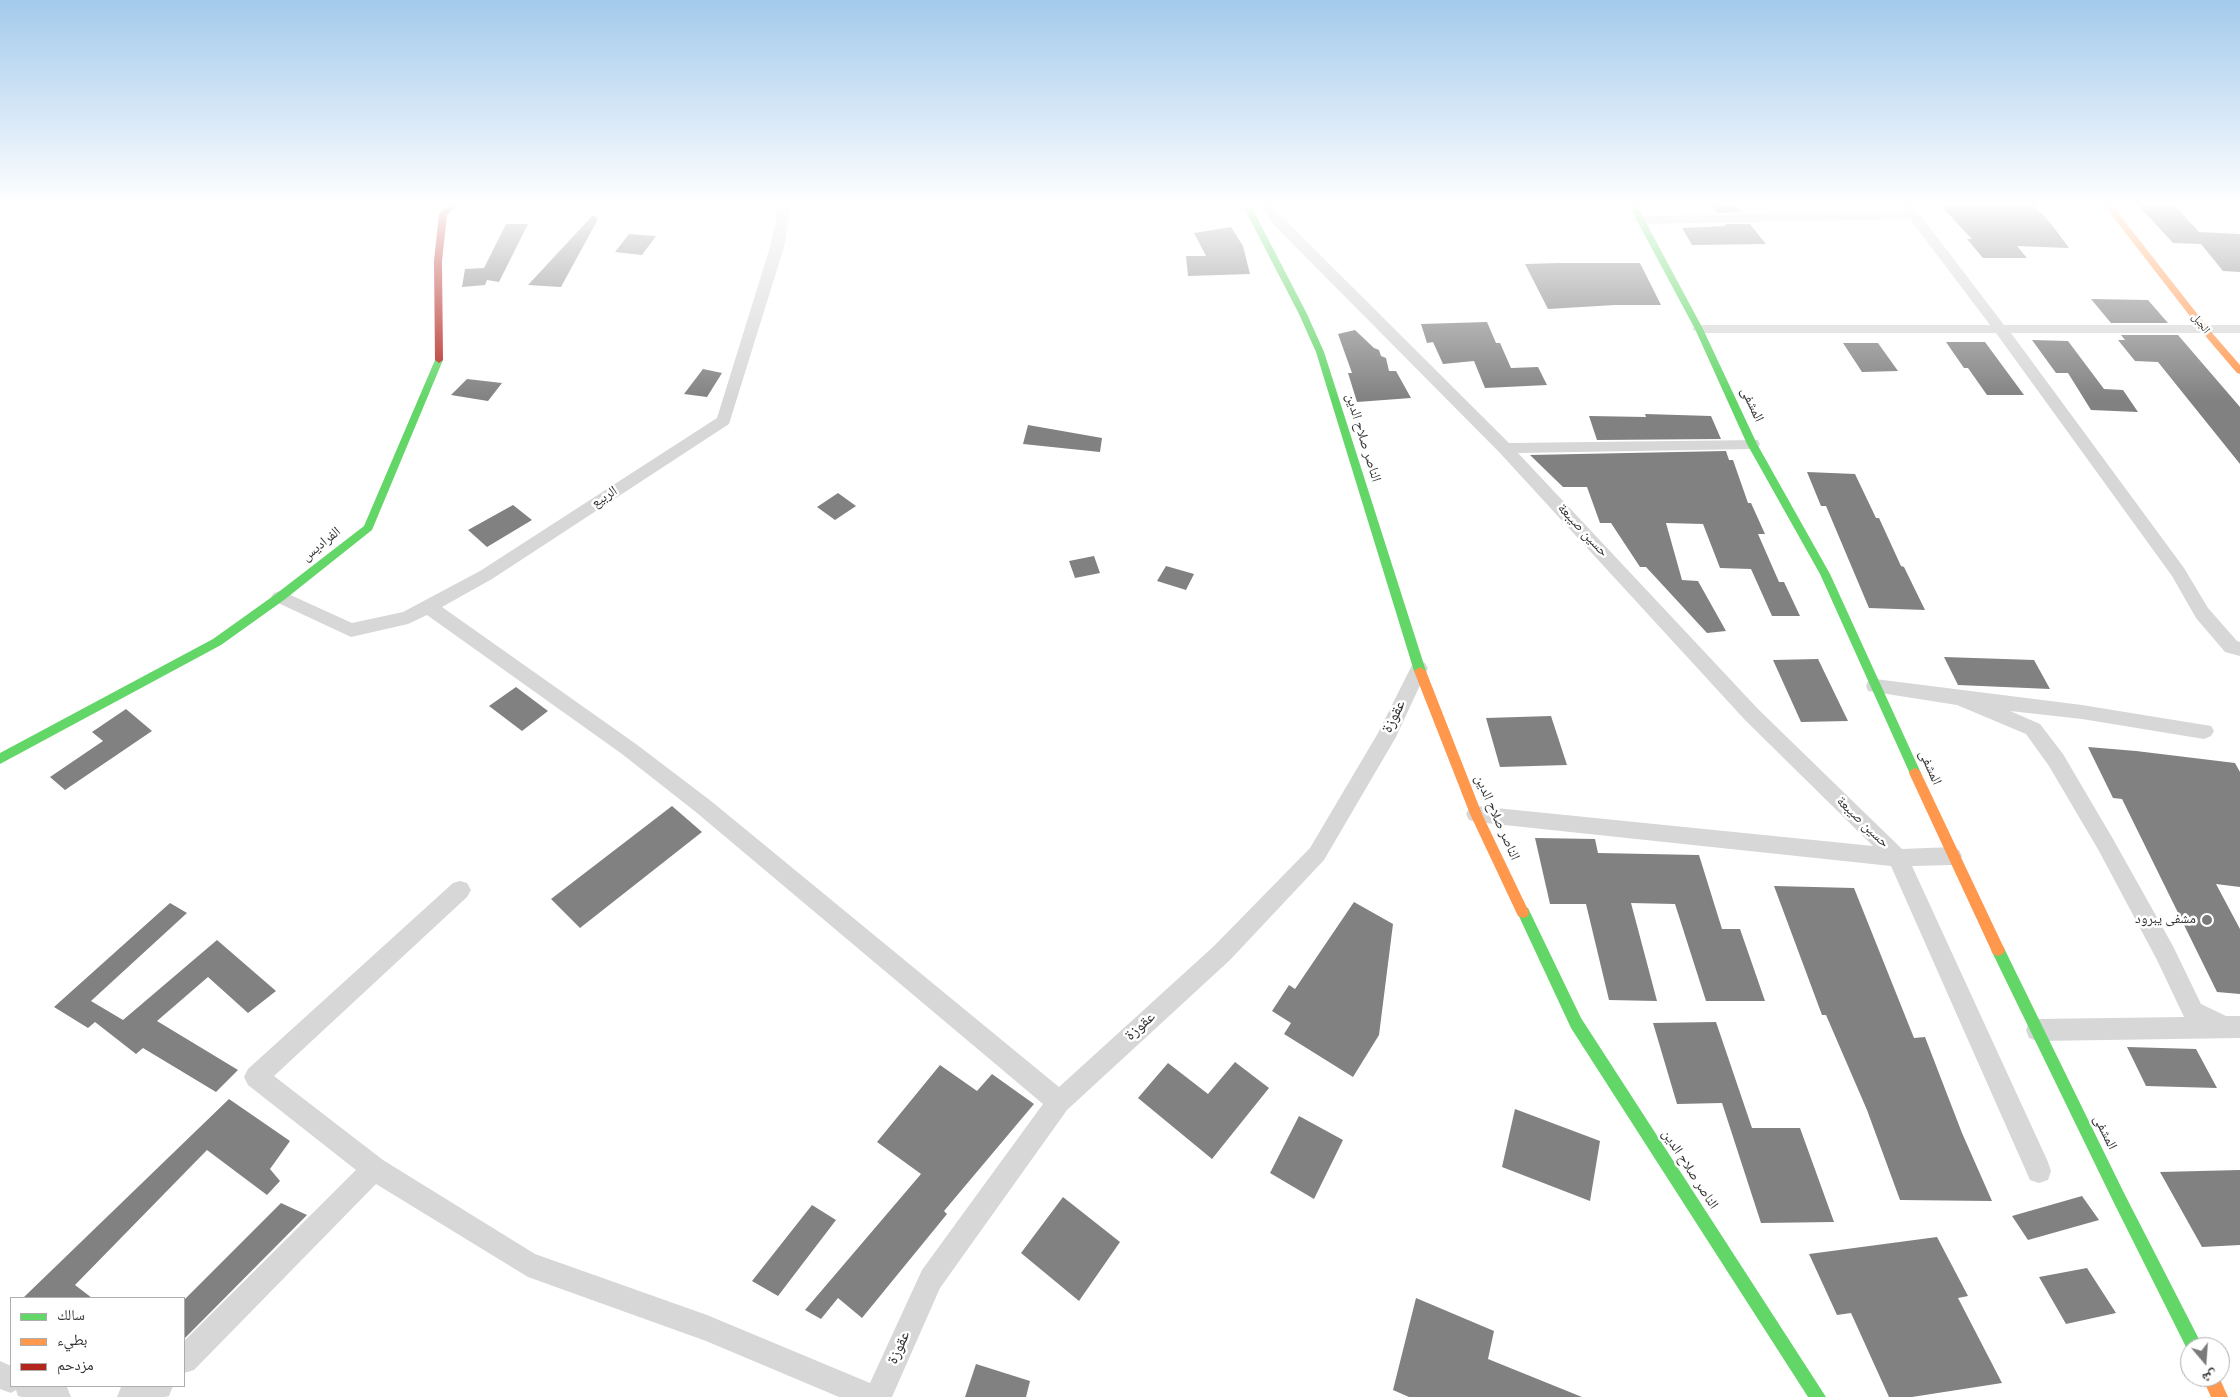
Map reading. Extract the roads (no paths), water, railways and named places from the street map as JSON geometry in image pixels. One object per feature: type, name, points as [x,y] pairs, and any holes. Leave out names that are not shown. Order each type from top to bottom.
[{"type":"street","name":"الفراديس","points":[[0,759],[216,642],[280,597],[368,528],[439,362],[438,269]]},
{"type":"street","name":"الربيع","points":[[280,597],[351,630],[408,617],[486,575],[724,421],[770,269]]},
{"type":"street","name":"الناصر صلاح الدين","points":[[1280,269],[1320,352],[1419,668],[1476,814],[1576,1023],[1816,1396]]},
{"type":"street","name":"حسين صيبعة","points":[[1326,269],[1505,448],[1752,715],[1898,858]]},
{"type":"street","name":"المشفى","points":[[1667,269],[1699,329],[1752,444],[1825,574],[1952,856],[2190,1337]]},
{"type":"street","points":[[1955,269],[2178,572],[2202,613],[2232,647],[2240,649]]},
{"type":"street","name":"الجبل","points":[[2157,269],[2203,328],[2240,371]]},
{"type":"street","points":[[1699,329],[2240,329]]},
{"type":"street","points":[[1505,448],[1752,444]]},
{"type":"street","points":[[428,606],[629,749],[696,801],[1059,1102]]},
{"type":"street","name":"عقوزة","points":[[878,1397],[931,1279],[1059,1102],[1222,952],[1317,854],[1386,737],[1419,668]]},
{"type":"street","points":[[1875,686],[2082,712],[2204,731]]},
{"type":"street","points":[[1959,698],[2033,729],[2056,760],[2106,845],[2165,953],[2193,1011],[2232,1027]]},
{"type":"street","points":[[1476,814],[1898,858],[1952,856]]},
{"type":"street","points":[[1898,858],[2039,1171]]},
{"type":"street","points":[[460,890],[256,1077],[374,1169],[528,1264],[707,1328],[872,1397]]},
{"type":"street","points":[[2037,1030],[2232,1027]]},
{"type":"street","points":[[185,1359],[374,1169]]},
{"type":"street","points":[[31,1387],[57,1397]]},
{"type":"street","points":[[132,1397],[157,1387]]},
{"type":"place","name":"مشفى يبرود","points":[[2207,920]]}]
